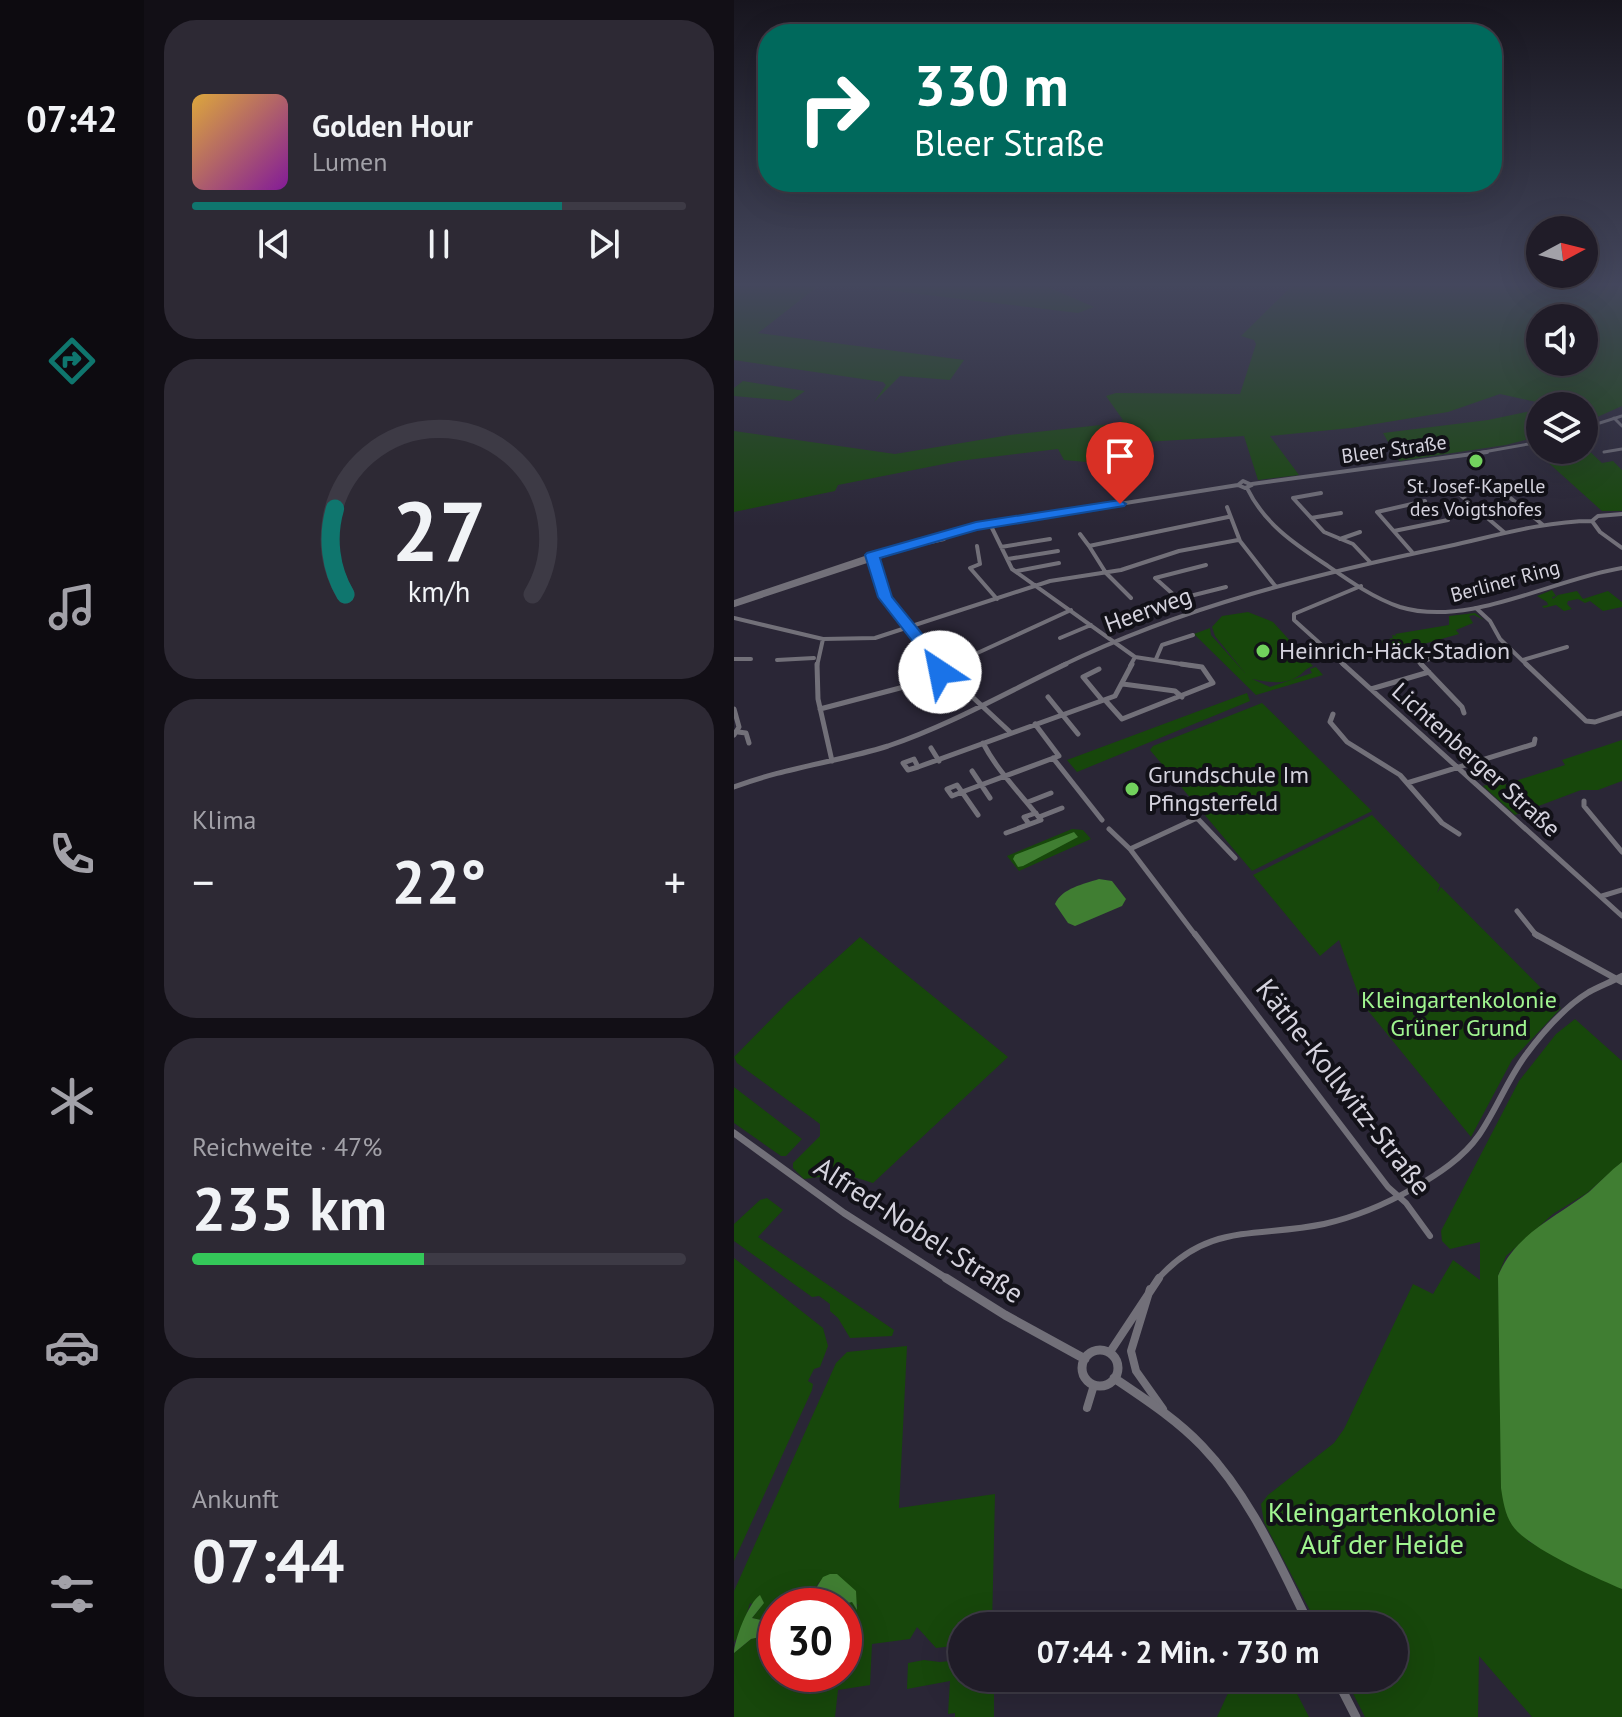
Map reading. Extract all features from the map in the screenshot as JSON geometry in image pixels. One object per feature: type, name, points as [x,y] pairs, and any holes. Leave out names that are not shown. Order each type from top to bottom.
[{"type":"street","points":[[1598,423],[1622,416]]},
{"type":"street","points":[[1614,418],[1622,426]]},
{"type":"street","name":"Bleer Straße","points":[[1250,486],[1526,445]]},
{"type":"street","points":[[1604,452],[1622,449]]},
{"type":"street","points":[[1444,481],[1506,534]]},
{"type":"street","points":[[734,604],[873,557],[990,524],[1238,485],[1250,486]]},
{"type":"street","name":"Berliner Ring","points":[[1250,486],[1272,525],[1388,602],[1420,611],[1445,613],[1476,608],[1590,574],[1622,568]]},
{"type":"street","points":[[1496,486],[1544,526]]},
{"type":"street","points":[[1321,493],[1293,498],[1324,532],[1353,544],[1370,562]]},
{"type":"street","points":[[1412,552],[1377,512],[1425,501]]},
{"type":"street","points":[[1227,507],[1238,540],[1252,562],[1276,587]]},
{"type":"street","points":[[1311,518],[1341,513]]},
{"type":"street","name":"Heerweg","points":[[734,787],[778,772],[832,761],[903,740],[982,706],[1061,664],[1194,612],[1337,570],[1412,552],[1622,514]]},
{"type":"street","points":[[1089,546],[1228,517]]},
{"type":"street","points":[[1393,531],[1448,520]]},
{"type":"street","points":[[1592,521],[1600,532],[1622,548]]},
{"type":"street","points":[[990,524],[1016,572],[1072,609],[1135,657],[1202,667],[1214,681],[1212,686],[1122,719],[1083,677],[1099,669]]},
{"type":"street","points":[[1340,539],[1360,532]]},
{"type":"street","points":[[1080,534],[1106,573],[1131,598]]},
{"type":"street","points":[[873,557],[944,539]]},
{"type":"street","points":[[1001,547],[1050,539]]},
{"type":"street","points":[[734,618],[823,639],[875,638],[1037,585],[1072,576],[1106,573],[1179,551],[1238,540]]},
{"type":"street","points":[[977,546],[980,564],[970,568],[997,599]]},
{"type":"street","points":[[1008,559],[1058,551]]},
{"type":"street","points":[[873,557],[885,597],[909,628],[943,671],[1010,732]]},
{"type":"street","points":[[1016,572],[1059,563]]},
{"type":"street","points":[[1194,612],[1155,578],[1206,565]]},
{"type":"street","name":"Lichtenberger Straße","points":[[1361,586],[1298,611],[1293,617],[1302,629],[1622,916]]},
{"type":"street","points":[[1177,600],[1226,587]]},
{"type":"street","points":[[1476,608],[1490,621],[1500,639],[1586,721],[1595,722],[1622,713]]},
{"type":"street","points":[[820,709],[879,695],[943,671],[1072,609]]},
{"type":"street","points":[[1060,638],[1092,624]]},
{"type":"street","points":[[1156,659],[1162,645],[1193,635]]},
{"type":"street","points":[[823,639],[814,658],[820,709],[832,761]]},
{"type":"street","points":[[1522,660],[1567,647]]},
{"type":"street","points":[[1444,655],[1419,662],[1462,707],[1464,713]]},
{"type":"street","points":[[918,767],[1119,693],[1135,657]]},
{"type":"street","points":[[777,660],[814,658]]},
{"type":"street","points":[[734,659],[751,659]]},
{"type":"street","points":[[734,659],[744,663]]},
{"type":"street","points":[[1370,689],[1429,672]]},
{"type":"street","points":[[1123,684],[1175,691],[1182,697]]},
{"type":"street","points":[[1048,697],[1078,734]]},
{"type":"street","points":[[734,709],[739,727],[736,734],[746,733],[749,743]]},
{"type":"street","points":[[1333,714],[1330,722],[1347,742],[1407,783],[1442,823],[1459,834]]},
{"type":"street","points":[[1035,724],[1102,820]]},
{"type":"street","points":[[1407,783],[1534,744],[1535,739]]},
{"type":"street","points":[[985,742],[989,759],[1013,783],[1037,815]]},
{"type":"street","points":[[931,748],[939,761]]},
{"type":"street","points":[[978,815],[962,792],[1056,757]]},
{"type":"street","points":[[972,771],[990,798]]},
{"type":"street","points":[[1028,802],[1051,793]]},
{"type":"street","points":[[1584,801],[1584,806],[1622,852]]},
{"type":"street","points":[[1006,833],[1029,824],[1024,817],[1062,808]]},
{"type":"street","points":[[1130,849],[1197,818],[1235,858]]},
{"type":"street","name":"Käthe-Kollwitz-Straße","points":[[1109,829],[1130,849],[1388,1187],[1430,1236]]},
{"type":"street","points":[[1601,897],[1622,890]]},
{"type":"street","points":[[1517,911],[1545,942],[1621,979]]},
{"type":"street","points":[[1110,1352],[1150,1288],[1177,1259],[1209,1240],[1249,1229],[1326,1223],[1371,1209],[1470,1149],[1482,1134],[1512,1076],[1540,1038],[1585,994],[1621,979]]},
{"type":"street","name":"Alfred-Nobel-Straße","points":[[734,1133],[844,1213],[1005,1315],[1085,1359]]},
{"type":"street","points":[[1150,1288],[1151,1299],[1137,1324],[1132,1357],[1137,1377],[1166,1415]]},
{"type":"street","points":[[1093,1351],[1110,1352],[1117,1361],[1114,1378],[1105,1385],[1094,1385],[1083,1375],[1085,1359],[1093,1351]]},
{"type":"street","points":[[1114,1378],[1205,1448],[1254,1517],[1303,1612]]},
{"type":"street","points":[[1087,1408],[1094,1385]]},
{"type":"street","points":[[1343,1692],[1356,1717]]},
{"type":"green space","points":[[782,367],[959,367],[950,380],[900,376],[874,402],[886,385],[883,382]]},
{"type":"green space","points":[[1249,367],[1526,367],[1526,376],[1598,376],[1598,367],[1622,367],[1622,406],[1598,417],[1598,392],[1526,392],[1526,400],[1500,394],[1448,412],[1351,428],[1270,436],[1299,475],[1258,480],[1244,436],[1145,442],[1140,445],[1150,461],[1143,467],[1064,460],[1058,449],[959,461],[838,485],[835,491],[734,512],[734,431],[895,454],[1010,435],[1119,423],[1123,420],[1106,396],[1116,393],[1240,394]]},
{"type":"green space","points":[[743,381],[805,391],[791,401],[734,396],[734,388]]},
{"type":"green space","points":[[1526,412],[1526,440],[1399,461],[1383,433],[1488,420]]},
{"type":"green space","points":[[1598,459],[1602,463],[1613,461],[1622,470],[1622,511],[1602,511],[1550,464],[1598,464]]},
{"type":"green space","points":[[1552,590],[1556,596],[1553,599],[1577,591],[1583,599],[1608,591],[1622,602],[1622,607],[1603,611],[1590,601],[1585,603],[1578,599],[1568,601],[1572,609],[1564,611],[1556,605],[1544,608],[1542,606],[1548,605],[1547,602],[1537,596]]},
{"type":"green space","name":"Heinrich-Häck-Stadion","points":[[1248,612],[1273,622],[1313,666],[1285,681],[1252,679],[1270,687],[1312,673],[1310,669],[1316,667],[1323,675],[1256,695],[1194,634],[1210,628],[1211,635],[1245,673],[1215,636],[1212,627],[1222,616]]},
{"type":"green space","points":[[1475,613],[1484,620],[1469,616],[1473,623],[1456,630],[1459,634],[1420,645],[1421,651],[1404,648],[1397,642],[1401,648],[1381,646],[1377,642],[1393,638],[1392,635],[1397,636],[1395,634],[1449,625],[1449,616]]},
{"type":"green space","points":[[1247,693],[1250,701],[1077,772],[1067,760]]},
{"type":"green space","points":[[1262,703],[1372,811],[1252,871],[1150,750],[1153,746]]},
{"type":"green space","points":[[1622,740],[1622,781],[1598,790],[1581,790],[1515,815],[1483,786],[1493,783],[1503,785],[1565,765],[1562,760]]},
{"type":"green space","name":"Kleingartenkolonie Grüner Grund","points":[[1372,815],[1440,885],[1437,893],[1441,887],[1561,1008],[1512,1060],[1471,1137],[1361,1002],[1339,940],[1320,956],[1253,875]]},
{"type":"green space","points":[[1072,829],[1083,830],[1091,839],[1019,871],[1007,856]]},
{"type":"green space","points":[[860,937],[1008,1057],[873,1183],[844,1174],[804,1179],[793,1168],[793,1163],[820,1136],[820,1124],[737,1063],[734,1057],[788,1002]]},
{"type":"green space","name":"Kleingartenkolonie Auf der Heide","points":[[1575,1019],[1622,1061],[1622,1162],[1587,1193],[1553,1214],[1506,1256],[1498,1276],[1499,1304],[1528,1541],[1622,1589],[1622,1717],[1532,1717],[1479,1656],[1478,1717],[1365,1717],[1352,1692],[1408,1692],[1408,1612],[1311,1612],[1264,1522],[1261,1504],[1268,1495],[1334,1443],[1344,1429],[1413,1284],[1433,1294],[1453,1260],[1480,1280],[1480,1242],[1450,1249],[1442,1241],[1441,1231],[1519,1081],[1556,1034]]},
{"type":"green space","points":[[734,1087],[802,1139],[786,1156],[781,1156],[734,1123]]},
{"type":"green space","points":[[767,1198],[783,1210],[758,1237],[894,1330],[892,1336],[850,1338],[830,1311],[830,1304],[819,1296],[812,1297],[734,1241],[734,1224],[760,1200]]},
{"type":"green space","points":[[734,1258],[823,1328],[828,1346],[820,1367],[814,1369],[808,1381],[813,1384],[812,1390],[734,1561]]},
{"type":"green space","points":[[907,1346],[899,1508],[995,1494],[992,1612],[948,1612],[948,1647],[936,1648],[917,1627],[910,1639],[872,1644],[870,1685],[862,1686],[862,1588],[829,1588],[819,1582],[816,1588],[758,1588],[758,1607],[750,1603],[741,1633],[734,1642],[734,1591],[836,1363],[847,1352]]},
{"type":"green space","points":[[758,1637],[758,1692],[838,1692],[835,1717],[734,1717],[734,1653],[751,1639]]},
{"type":"green space","points":[[948,1661],[948,1681],[907,1689],[908,1663]]},
{"type":"green space","points":[[949,1692],[994,1692],[994,1717],[955,1717],[955,1713],[948,1714]]},
{"type":"green space","points":[[1229,1692],[1296,1692],[1309,1717],[1217,1717]]},
{"type":"shaded area","points":[[1074,832],[1078,837],[1023,866],[1018,867],[1013,859],[1015,855]]},
{"type":"shaded area","points":[[1099,879],[1112,881],[1126,899],[1122,906],[1075,926],[1068,923],[1055,904],[1058,899],[1074,887]]},
{"type":"shaded area","points":[[1622,1162],[1622,1589],[1531,1543],[1512,1525],[1508,1516],[1501,1488],[1498,1276],[1505,1261],[1525,1238],[1589,1192]]},
{"type":"shaded area","points":[[837,1574],[853,1588],[816,1588],[823,1577]]},
{"type":"shaded area","points":[[758,1597],[758,1610],[752,1618],[758,1619],[758,1637],[751,1639],[734,1653],[743,1622]]},
{"type":"place","name":"St. Josef-Kapelle des Voigtshofes","points":[[1476,461]]},
{"type":"place","name":"Heinrich-Häck-Stadion","points":[[1263,651]]},
{"type":"place","name":"Grundschule Im Pfingsterfeld","points":[[1132,789]]},
{"type":"route","points":[[940,672],[943,671],[885,597],[872,555],[976,526],[1120,504]]}]
